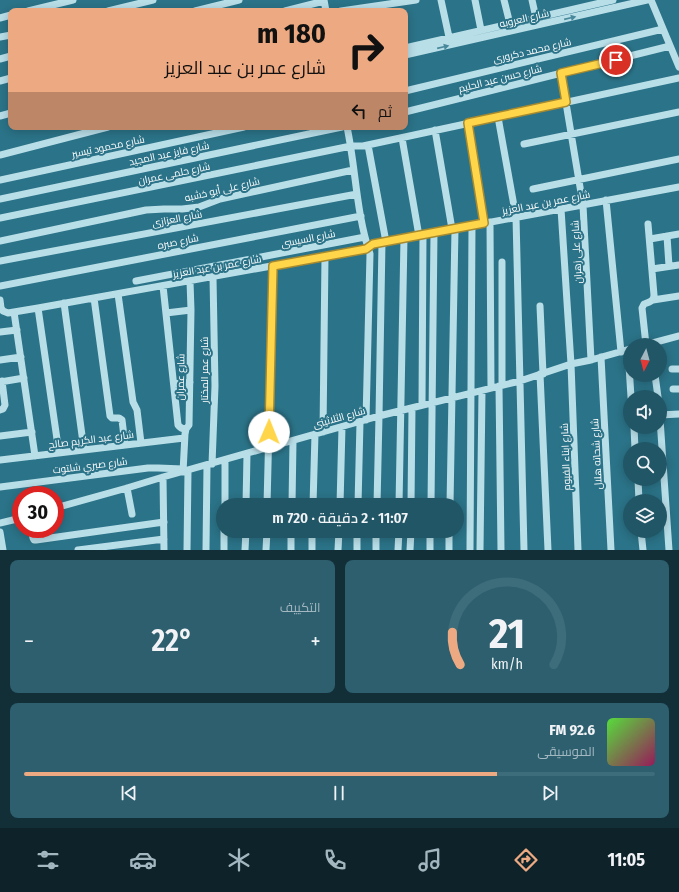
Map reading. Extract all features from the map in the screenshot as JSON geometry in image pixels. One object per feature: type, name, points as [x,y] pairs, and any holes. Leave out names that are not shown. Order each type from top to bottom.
[{"type":"street","points":[[40,8],[73,0]]},
{"type":"street","points":[[120,8],[153,0]]},
{"type":"street","points":[[207,8],[240,0]]},
{"type":"street","points":[[361,8],[416,0]]},
{"type":"street","points":[[440,0],[449,38]]},
{"type":"street","points":[[474,0],[481,30]]},
{"type":"street","points":[[504,0],[510,24]]},
{"type":"street","points":[[532,0],[536,18]]},
{"type":"street","name":"شارع العروبه","points":[[408,47],[609,0]]},
{"type":"street","name":"شارع العروبه","points":[[408,54],[647,0]]},
{"type":"street","points":[[651,0],[679,67]]},
{"type":"street","points":[[297,8],[324,1]]},
{"type":"street","name":"شارع محمد دكرورى","points":[[408,90],[663,30]]},
{"type":"street","name":"شارع حسن عبد الحليم","points":[[408,111],[670,46]]},
{"type":"street","name":"شارع على زهران","points":[[561,73],[583,205],[591,360]]},
{"type":"street","name":"شارع حلمى عمران","points":[[0,218],[351,146],[363,146],[402,138],[679,78]]},
{"type":"street","points":[[524,144],[679,112]]},
{"type":"street","points":[[498,117],[516,217],[524,550]]},
{"type":"street","points":[[468,123],[487,223],[491,388]]},
{"type":"street","points":[[0,155],[96,130]]},
{"type":"street","name":"شارع محمود تيسير","points":[[0,180],[230,130]]},
{"type":"street","name":"شارع فايز عبد المجيد","points":[[0,199],[328,130]]},
{"type":"street","points":[[348,130],[357,194],[365,237],[370,254],[358,498]]},
{"type":"street","points":[[436,130],[454,229],[450,498]]},
{"type":"street","points":[[402,138],[421,235],[422,405]]},
{"type":"street","points":[[368,145],[384,242],[377,498]]},
{"type":"street","points":[[533,189],[679,159]]},
{"type":"street","name":"شارع على أبو خشبه","points":[[0,241],[146,210],[164,208],[195,208],[220,199],[353,170]]},
{"type":"street","name":"شارع عمر بن عبد العزيز","points":[[14,312],[273,266],[368,248],[373,244],[679,187]]},
{"type":"street","name":"شارع العزازى","points":[[0,261],[357,194]]},
{"type":"street","points":[[606,200],[624,338]]},
{"type":"street","name":"شارع ابناء الفيوم","points":[[561,209],[571,364],[578,550]]},
{"type":"street","name":"شارع صبره","points":[[0,286],[361,216]]},
{"type":"street","points":[[648,224],[654,295],[653,300]]},
{"type":"street","points":[[470,550],[472,226]]},
{"type":"street","points":[[431,498],[434,233]]},
{"type":"street","points":[[650,239],[679,234]]},
{"type":"street","points":[[667,236],[669,266]]},
{"type":"street","name":"شارع السيسى","points":[[136,281],[365,237]]},
{"type":"street","points":[[399,498],[404,238]]},
{"type":"street","points":[[323,432],[325,256]]},
{"type":"street","points":[[501,550],[502,262]]},
{"type":"street","points":[[652,269],[679,265]]},
{"type":"street","points":[[267,498],[273,266]]},
{"type":"street","name":"شارع عمر المختار","points":[[206,550],[215,386],[213,277]]},
{"type":"street","name":"شارع عمران","points":[[187,550],[184,438],[186,429],[189,425],[191,310],[190,281]]},
{"type":"street","points":[[163,286],[178,425],[186,429]]},
{"type":"street","points":[[118,294],[133,402],[137,410],[141,443]]},
{"type":"street","points":[[647,338],[642,308],[644,304],[652,302],[653,300],[679,296]]},
{"type":"street","points":[[94,298],[110,416],[112,418],[119,418],[122,420],[125,445]]},
{"type":"street","points":[[0,301],[3,311],[8,313],[14,312],[35,456]]},
{"type":"street","points":[[64,303],[84,450]]},
{"type":"street","points":[[540,306],[548,550]]},
{"type":"street","points":[[38,308],[59,453]]},
{"type":"street","points":[[166,313],[191,310]]},
{"type":"street","points":[[0,332],[17,330]]},
{"type":"street","points":[[667,339],[679,336]]},
{"type":"street","name":"شارع الثلاثينى","points":[[64,506],[380,416],[520,381],[571,364],[623,351]]},
{"type":"street","points":[[0,360],[21,357]]},
{"type":"street","name":"شارع شحاته هلال","points":[[601,357],[611,550]]},
{"type":"street","points":[[0,410],[3,409],[5,405],[1,382],[24,378]]},
{"type":"street","points":[[174,384],[190,382]]},
{"type":"street","points":[[480,550],[482,391]]},
{"type":"street","points":[[411,498],[412,408]]},
{"type":"street","points":[[667,415],[679,414]]},
{"type":"street","points":[[340,498],[342,427]]},
{"type":"street","points":[[0,436],[32,432]]},
{"type":"street","points":[[313,498],[315,434]]},
{"type":"street","points":[[661,434],[669,550]]},
{"type":"street","name":"شارع عبد الكريم صالح","points":[[0,460],[184,438]]},
{"type":"street","points":[[292,498],[294,440]]},
{"type":"street","points":[[246,498],[247,454]]},
{"type":"street","points":[[225,460],[225,498]]},
{"type":"street","name":"شارع صبري شلتوت","points":[[0,486],[148,468],[185,470]]},
{"type":"street","points":[[163,477],[164,550]]},
{"type":"street","points":[[127,488],[132,514]]},
{"type":"street","points":[[0,523],[12,520]]},
{"type":"street","points":[[64,536],[164,522]]},
{"type":"street","points":[[0,532],[3,550]]},
{"type":"street","points":[[33,538],[36,540],[50,538]]},
{"type":"street","points":[[224,538],[224,550]]},
{"type":"street","points":[[245,550],[246,538]]},
{"type":"street","points":[[266,550],[267,538]]},
{"type":"street","points":[[291,538],[291,550]]},
{"type":"street","points":[[312,538],[312,550]]},
{"type":"street","points":[[338,550],[339,538]]},
{"type":"street","points":[[357,550],[358,538]]},
{"type":"street","points":[[376,538],[376,550]]},
{"type":"street","points":[[398,550],[399,538]]},
{"type":"street","points":[[410,550],[411,538]]},
{"type":"street","points":[[430,538],[430,550]]},
{"type":"street","points":[[449,550],[450,538]]},
{"type":"street","points":[[642,538],[643,550]]},
{"type":"street","points":[[78,550],[164,539]]},
{"type":"route","points":[[269,432],[273,266],[366,249],[373,244],[484,223],[468,123],[566,102],[561,73],[616,60]]}]
